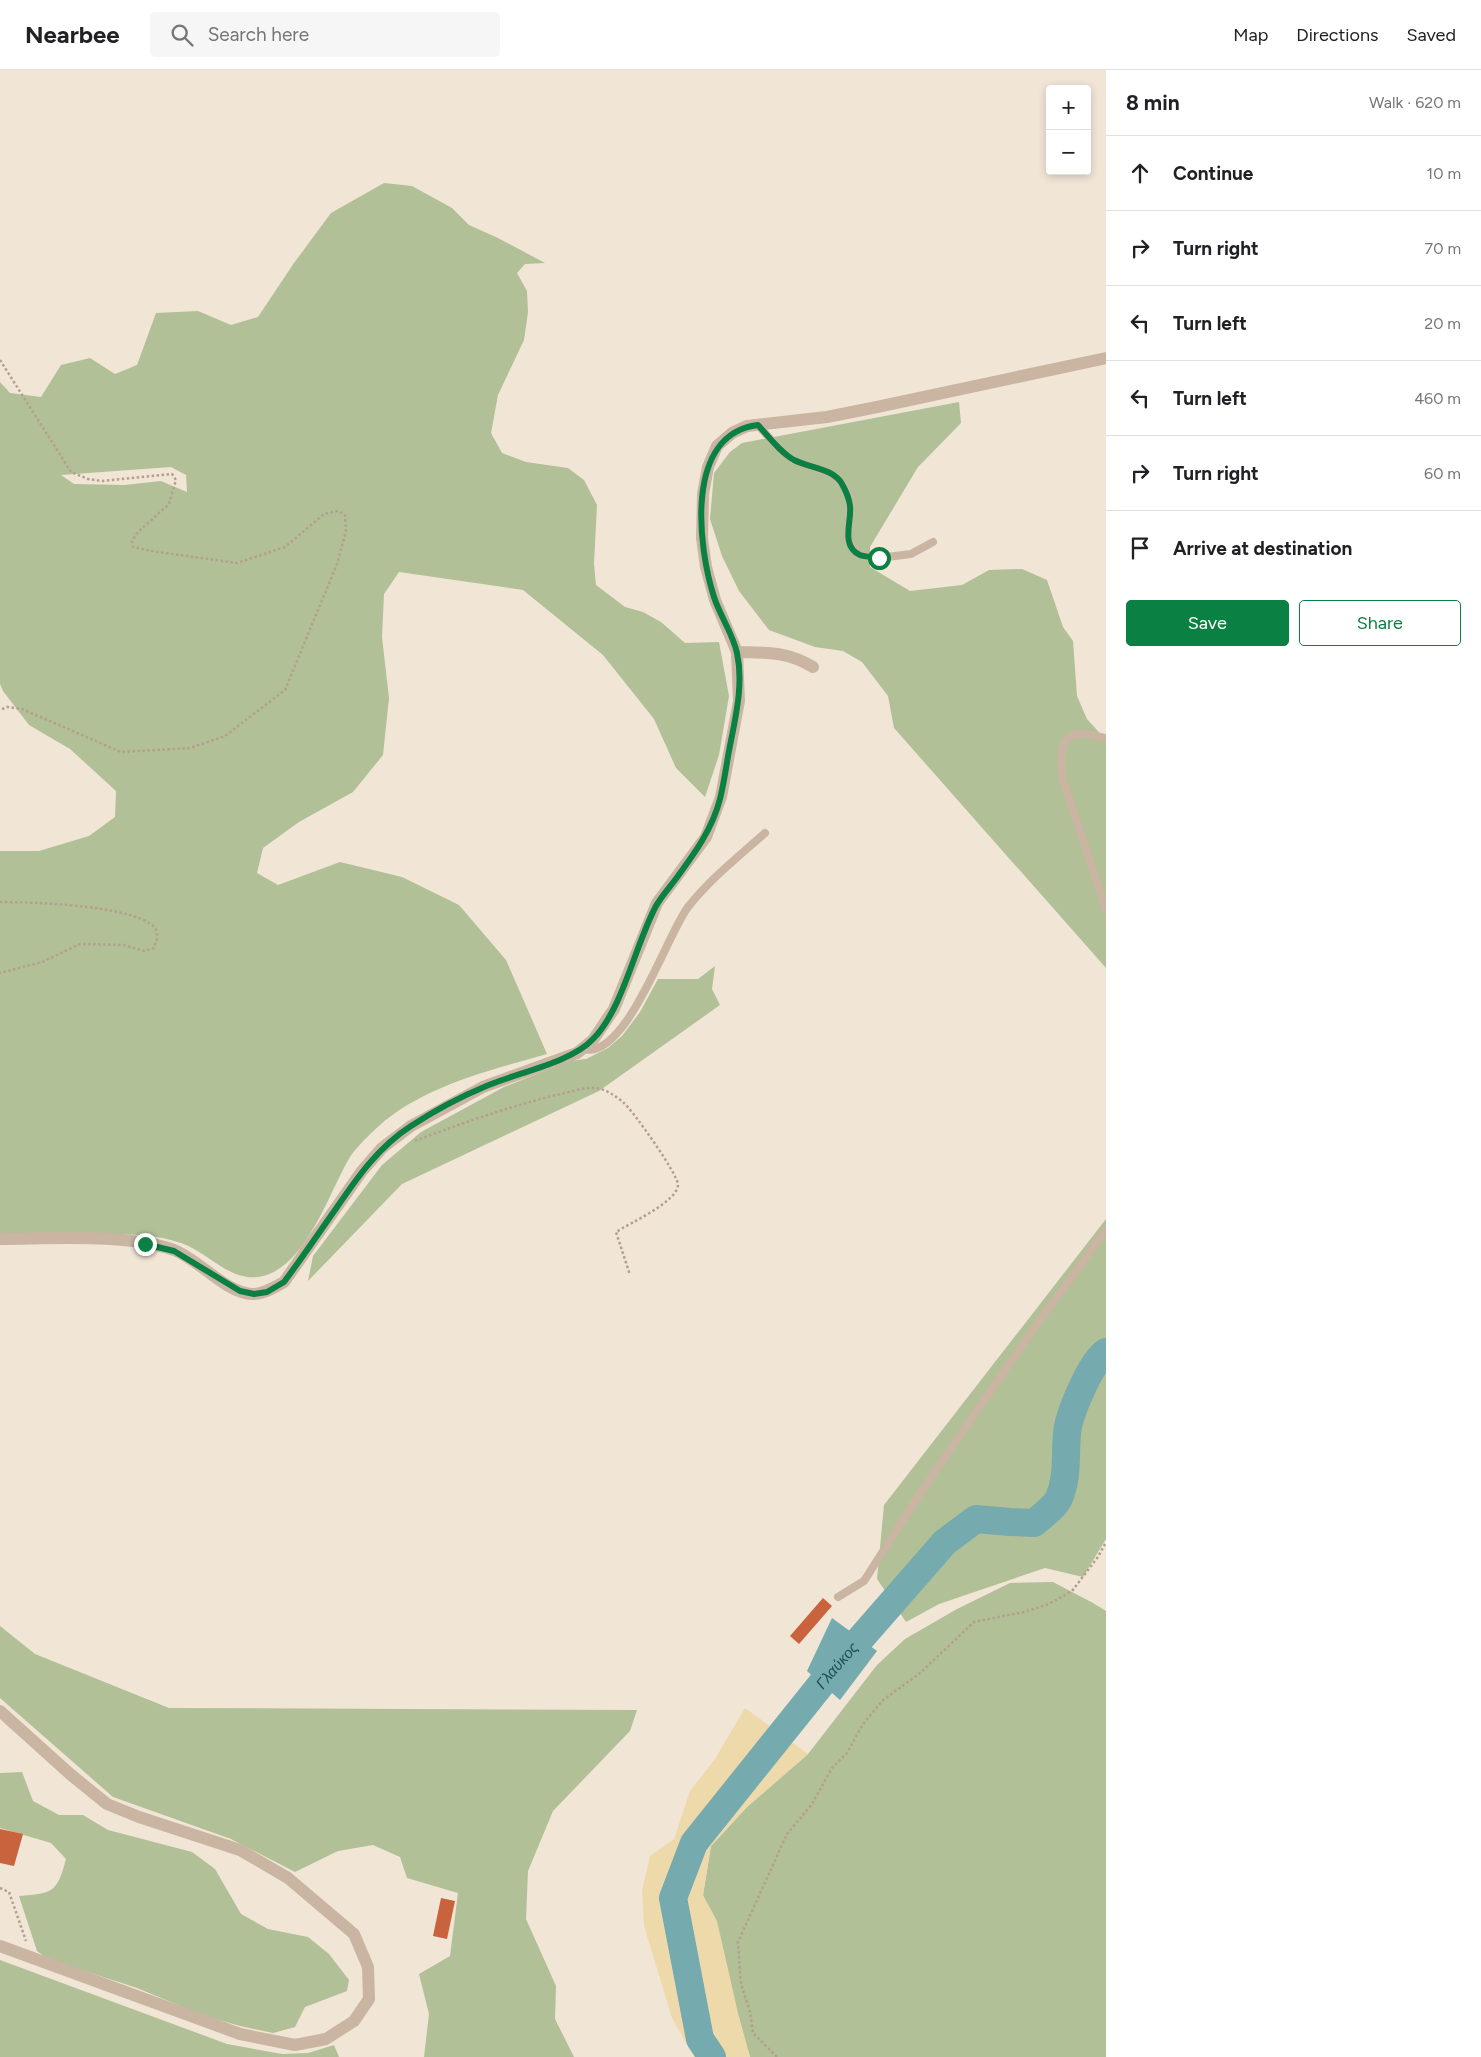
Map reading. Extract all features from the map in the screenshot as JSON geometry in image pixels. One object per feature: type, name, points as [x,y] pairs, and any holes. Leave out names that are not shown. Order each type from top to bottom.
[{"type":"street","points":[[0,1239],[101,1239],[145,1244],[174,1251],[240,1291],[254,1294],[267,1292],[284,1282],[362,1171],[382,1148],[403,1132],[483,1087],[577,1053],[593,1040],[614,1009],[657,903],[706,837],[721,797],[739,701],[737,652],[715,600],[706,567],[702,538],[703,494],[708,467],[717,446],[732,433],[747,426],[827,417],[1106,358]]},
{"type":"street","points":[[737,652],[782,654],[801,660],[814,668]]},
{"type":"street","points":[[0,1711],[70,1774],[107,1804],[240,1850],[288,1878],[354,1934],[368,1967],[370,1999],[354,2021],[326,2039],[296,2045],[240,2034],[0,1946]]},
{"type":"lane","points":[[758,425],[779,449],[794,460],[827,472],[841,481],[848,494],[850,508],[848,540],[853,549],[860,555],[879,558],[911,554],[933,542]]},
{"type":"lane","points":[[1106,738],[1078,734],[1070,737],[1064,744],[1061,758],[1062,777],[1106,910]]},
{"type":"lane","points":[[583,1048],[595,1050],[602,1047],[617,1034],[635,1008],[672,934],[688,908],[708,886],[765,833]]},
{"type":"lane","points":[[838,1597],[864,1581],[919,1495],[1026,1339],[1106,1230]]},
{"type":"path","points":[[0,360],[71,472],[88,479],[102,481],[172,474],[176,480],[169,504],[137,533],[132,541],[133,547],[151,552],[237,563],[285,547],[324,514],[338,511],[345,515],[346,531],[337,564],[285,690],[225,736],[190,748],[121,752],[22,709],[7,708],[0,710]]},
{"type":"path","points":[[0,902],[34,902],[112,911],[142,919],[154,927],[158,936],[154,948],[144,951],[124,944],[80,944],[42,962],[0,973]]},
{"type":"path","points":[[409,1144],[461,1123],[538,1100],[594,1088],[608,1092],[624,1103],[647,1132],[675,1176],[678,1185],[666,1202],[616,1232],[630,1275]]},
{"type":"path","points":[[777,2057],[753,2033],[750,2012],[741,1984],[738,1942],[787,1834],[812,1804],[832,1768],[847,1753],[863,1724],[883,1700],[919,1674],[974,1622],[1024,1612],[1049,1604],[1072,1591],[1098,1557],[1106,1542]]},
{"type":"path","points":[[0,1888],[9,1892],[32,1958]]},
{"type":"green space","points":[[384,183],[412,186],[452,208],[469,225],[545,263],[525,264],[517,273],[527,291],[528,312],[524,340],[498,395],[491,433],[502,453],[526,462],[568,468],[584,480],[597,505],[594,564],[596,585],[625,607],[643,612],[661,622],[685,643],[719,642],[729,696],[719,755],[705,797],[676,768],[654,719],[603,655],[523,590],[399,572],[384,594],[382,637],[389,698],[383,755],[353,792],[299,822],[263,848],[257,873],[278,885],[340,862],[402,877],[459,905],[506,960],[547,1054],[485,1072],[444,1087],[424,1096],[387,1119],[367,1137],[350,1157],[315,1226],[304,1243],[292,1258],[279,1269],[263,1276],[251,1277],[240,1275],[220,1266],[191,1247],[159,1237],[125,1234],[0,1233],[0,851],[39,851],[89,836],[115,817],[116,791],[70,749],[29,725],[3,691],[0,684],[0,382],[10,393],[41,397],[61,365],[90,358],[115,374],[137,365],[156,313],[198,311],[231,325],[258,317],[294,263],[331,213]],"holes":[[[171,467],[186,475],[187,492],[161,481],[124,485],[74,484],[61,475]]]},
{"type":"green space","points":[[959,402],[961,423],[918,467],[870,547],[870,567],[910,591],[962,585],[989,570],[1022,569],[1047,580],[1063,627],[1073,641],[1077,696],[1087,719],[1106,740],[1106,968],[894,728],[888,696],[862,662],[843,651],[815,647],[769,630],[739,591],[722,556],[710,519],[714,473],[730,452],[742,443]]},
{"type":"green space","points":[[715,966],[712,989],[720,1005],[599,1091],[402,1184],[308,1281],[313,1256],[382,1165],[421,1132],[504,1087],[569,1061],[586,1059],[608,1048],[622,1036],[640,1012],[658,979],[698,979]]},
{"type":"green space","points":[[1106,1219],[1106,1539],[1083,1577],[1045,1568],[939,1604],[906,1622],[877,1579],[884,1505]]},
{"type":"green space","points":[[1053,1582],[1106,1611],[1106,2057],[750,2057],[703,1895],[711,1846],[747,1807],[808,1754],[877,1665],[905,1639],[957,1609],[1010,1583]]},
{"type":"green space","points":[[0,1626],[35,1654],[169,1708],[637,1710],[630,1731],[553,1811],[528,1871],[526,1919],[556,1986],[555,2019],[574,2057],[424,2057],[429,2014],[419,1974],[450,1956],[458,1893],[407,1878],[400,1857],[373,1845],[338,1851],[295,1872],[231,1839],[113,1797],[0,1698]]},
{"type":"green space","points":[[22,1772],[33,1801],[59,1815],[83,1815],[108,1830],[192,1852],[215,1869],[241,1914],[268,1929],[308,1937],[329,1954],[349,1980],[347,1991],[305,2007],[295,2027],[273,2033],[202,2015],[137,1988],[48,1959],[37,1951],[19,1896],[39,1894],[52,1889],[60,1879],[66,1859],[51,1843],[0,1828],[0,1773]]},
{"type":"green space","points":[[0,1960],[227,2044],[282,2054],[308,2053],[334,2045],[339,2057],[0,2057]]},
{"type":"sand","points":[[745,1708],[808,1754],[747,1807],[711,1846],[703,1895],[717,1921],[750,2057],[694,2057],[672,2018],[644,1926],[642,1891],[650,1856],[674,1839],[690,1791],[715,1759]]},
{"type":"water","points":[[832,1618],[877,1651],[840,1700],[807,1671]]},
{"type":"building","points":[[823,1598],[832,1606],[799,1644],[790,1636]]},
{"type":"building","points":[[0,1829],[23,1834],[14,1866],[0,1863]]},
{"type":"building","points":[[441,1898],[455,1901],[447,1939],[433,1936]]},
{"type":"waterway","name":"Γλαύκος","points":[[712,2057],[700,2039],[673,1898],[694,1843],[827,1677],[945,1542],[976,1519],[1034,1523],[1055,1505],[1064,1482],[1067,1434],[1071,1415],[1087,1377],[1100,1357],[1106,1352]]},
{"type":"route","points":[[145,1244],[174,1251],[240,1291],[254,1294],[267,1292],[284,1282],[362,1171],[382,1148],[411,1126],[483,1087],[577,1053],[593,1040],[603,1027],[614,1009],[657,903],[706,837],[721,797],[739,701],[739,672],[737,652],[715,600],[706,567],[702,538],[703,494],[708,467],[717,446],[732,433],[747,426],[758,425],[779,449],[794,460],[827,472],[841,481],[848,494],[850,508],[848,540],[853,549],[860,555],[879,558]]}]
